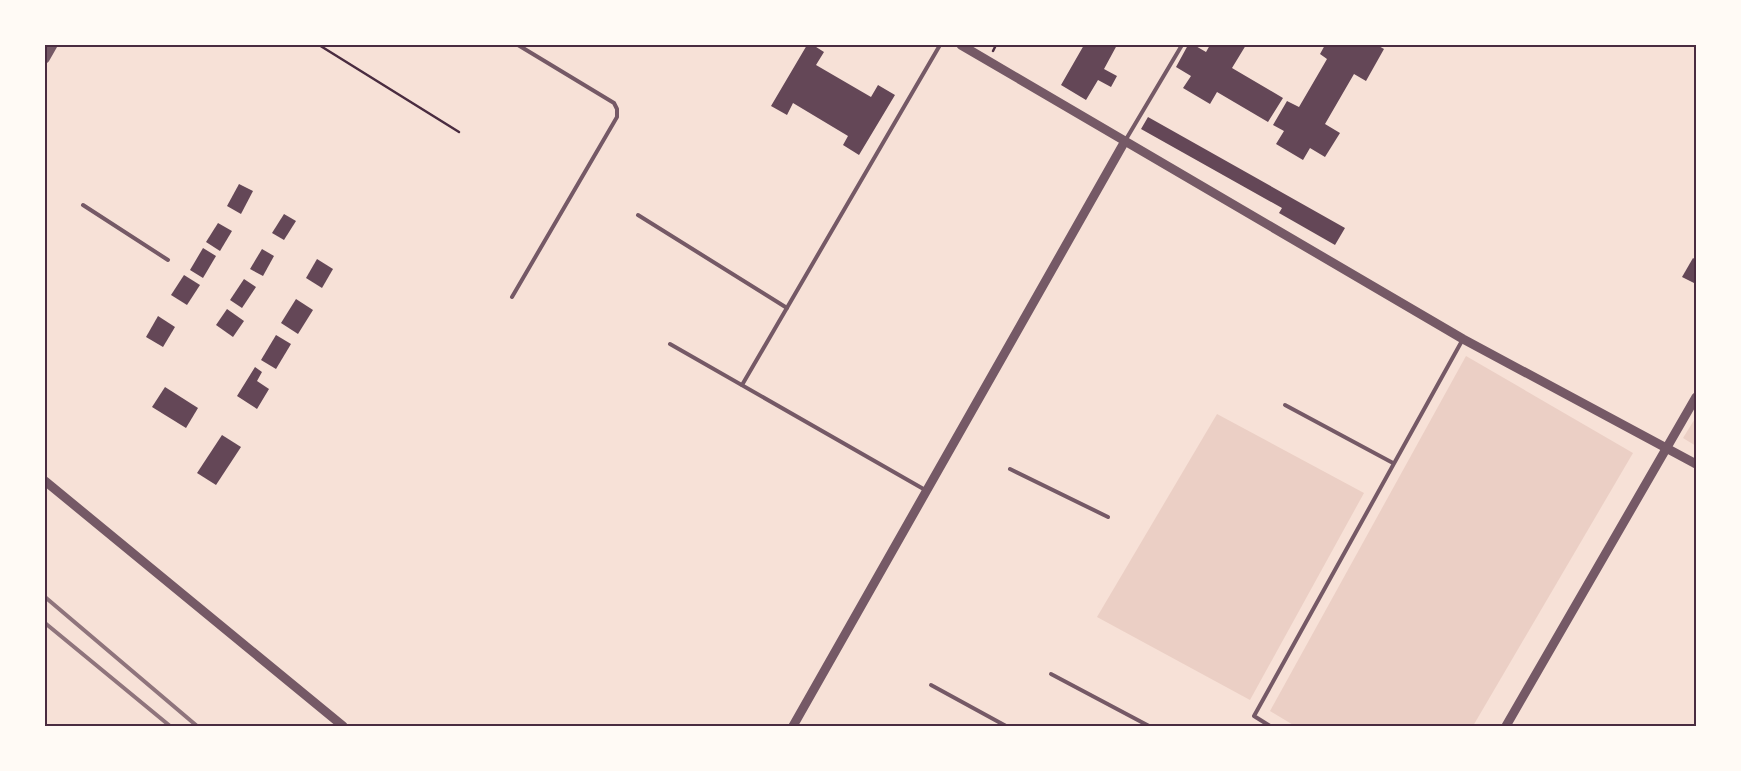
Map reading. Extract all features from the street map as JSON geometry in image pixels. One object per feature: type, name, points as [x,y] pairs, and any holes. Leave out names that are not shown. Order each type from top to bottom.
[{"type":"street","points":[[45,59],[53,45]]},
{"type":"street","points":[[961,45],[1463,339],[1696,464]]},
{"type":"street","points":[[793,726],[1125,141]]},
{"type":"street","points":[[1506,726],[1696,397]]},
{"type":"street","points":[[45,481],[343,726]]},
{"type":"lane","points":[[512,297],[617,117],[618,109],[614,103],[518,45]]},
{"type":"lane","points":[[742,385],[940,45]]},
{"type":"lane","points":[[1125,141],[1182,45]]},
{"type":"lane","points":[[83,205],[168,260]]},
{"type":"lane","points":[[638,215],[787,308]]},
{"type":"lane","points":[[1270,726],[1254,716],[1463,339]]},
{"type":"lane","points":[[670,344],[926,491]]},
{"type":"lane","points":[[1285,405],[1393,463]]},
{"type":"lane","points":[[1010,468],[1108,516]]},
{"type":"lane","points":[[1051,674],[1149,726]]},
{"type":"lane","points":[[931,685],[1006,726]]},
{"type":"path","points":[[318,45],[459,132]]},
{"type":"shaded area","points":[[1466,356],[1633,453],[1473,726],[1295,726],[1270,711]]},
{"type":"shaded area","points":[[1217,414],[1364,493],[1250,700],[1097,617]]},
{"type":"shaded area","points":[[1696,417],[1696,446],[1683,438]]},
{"type":"building","points":[[807,45],[813,45],[824,52],[816,65],[871,97],[878,85],[895,95],[859,155],[843,145],[848,136],[793,103],[787,115],[771,106]]},
{"type":"building","points":[[1084,45],[1117,45],[1104,69],[1117,76],[1111,87],[1098,80],[1086,100],[1061,85]]},
{"type":"building","points":[[1188,45],[1194,45],[1206,52],[1210,45],[1246,45],[1232,68],[1283,98],[1268,122],[1217,92],[1210,104],[1183,88],[1191,76],[1176,67]]},
{"type":"building","points":[[1325,45],[1377,45],[1384,49],[1366,81],[1354,74],[1325,124],[1340,133],[1325,157],[1310,148],[1303,160],[1276,144],[1284,131],[1273,125],[1287,101],[1299,107],[1327,59],[1320,54]]},
{"type":"building","points":[[1148,117],[1345,228],[1335,245],[1279,213],[1282,208],[1141,129]]},
{"type":"building","points":[[239,184],[253,191],[241,214],[227,206]]},
{"type":"building","points":[[284,214],[296,221],[284,240],[272,233]]},
{"type":"building","points":[[218,223],[232,231],[220,251],[206,242]]},
{"type":"building","points":[[203,248],[216,256],[203,278],[190,270]]},
{"type":"building","points":[[262,249],[274,256],[263,276],[250,269]]},
{"type":"building","points":[[1693,258],[1696,260],[1696,284],[1682,277]]},
{"type":"building","points":[[317,259],[333,269],[322,288],[306,278]]},
{"type":"building","points":[[184,275],[200,285],[187,305],[171,295]]},
{"type":"building","points":[[244,279],[256,287],[242,308],[230,300]]},
{"type":"building","points":[[296,299],[313,310],[298,334],[281,323]]},
{"type":"building","points":[[227,309],[244,321],[233,337],[216,325]]},
{"type":"building","points":[[158,316],[175,327],[163,347],[146,337]]},
{"type":"building","points":[[276,335],[291,344],[276,369],[261,360]]},
{"type":"building","points":[[255,367],[262,372],[257,381],[269,389],[257,409],[237,396]]},
{"type":"building","points":[[165,387],[198,408],[186,428],[152,407]]},
{"type":"building","points":[[222,435],[241,447],[216,485],[197,473]]},
{"type":"railway","points":[[45,597],[197,726]]},
{"type":"railway","points":[[45,623],[170,726]]}]
